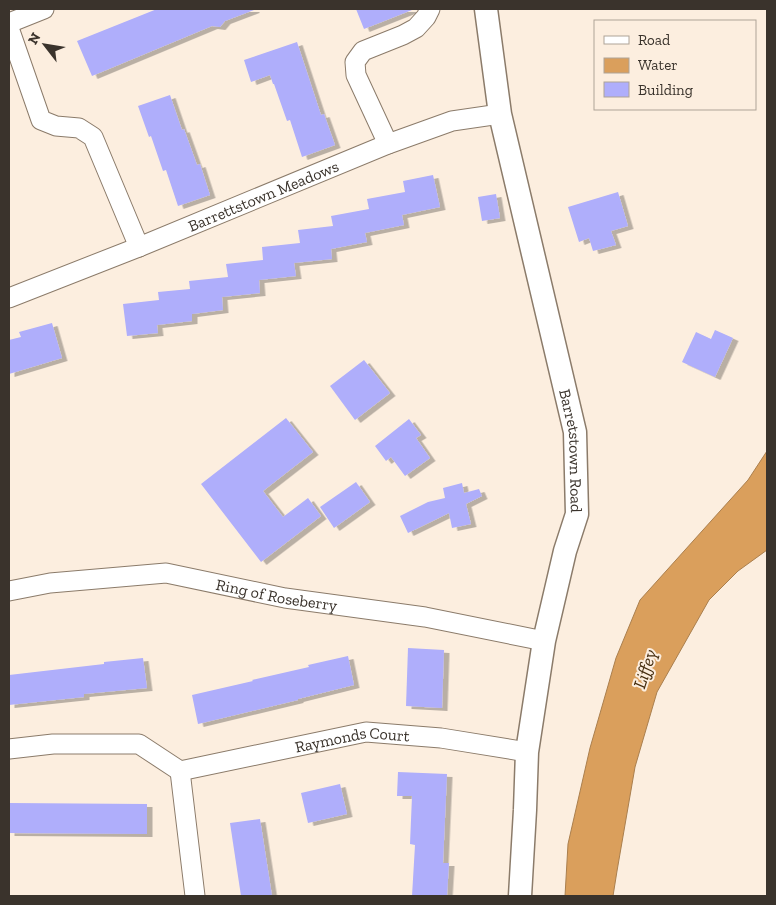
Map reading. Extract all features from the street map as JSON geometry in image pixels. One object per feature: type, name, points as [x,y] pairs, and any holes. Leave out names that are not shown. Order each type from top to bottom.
[{"type":"street","points":[[9,23],[44,9]]},
{"type":"street","points":[[388,144],[356,75],[355,62],[363,51],[416,28],[426,17],[430,9]]},
{"type":"street","name":"Barretstown Road","points":[[486,9],[500,114],[575,432],[577,514],[565,551],[544,641],[527,752],[520,896]]},
{"type":"street","points":[[9,28],[41,120],[56,126],[80,128],[93,137],[139,247]]},
{"type":"street","name":"Barrettstown Meadows","points":[[9,298],[139,247],[388,144],[452,121],[500,114]]},
{"type":"street","name":"Ring of Roseberry","points":[[9,591],[50,583],[166,573],[286,598],[425,617],[544,641]]},
{"type":"street","name":"Raymonds Court","points":[[180,771],[366,732],[441,738],[527,752]]},
{"type":"street","points":[[9,749],[53,744],[139,744],[180,771],[195,896]]},
{"type":"water","name":"Liffey","points":[[767,451],[767,550],[738,571],[709,600],[657,692],[635,767],[613,896],[565,896],[568,844],[590,748],[616,658],[640,600],[748,480]]},
{"type":"building","points":[[157,9],[254,10],[225,21],[220,27],[212,26],[92,76],[77,41]]},
{"type":"building","points":[[356,9],[412,9],[412,10],[364,29]]},
{"type":"building","points":[[297,42],[321,115],[324,114],[335,145],[302,157],[290,120],[287,121],[270,75],[251,82],[244,60]]},
{"type":"building","points":[[170,95],[197,165],[200,164],[210,195],[178,206],[166,170],[163,171],[138,106]]},
{"type":"building","points":[[433,175],[440,207],[402,215],[404,225],[365,233],[367,242],[331,249],[332,259],[294,263],[296,276],[259,280],[260,293],[222,297],[223,310],[192,314],[192,321],[157,325],[158,333],[127,336],[123,304],[159,300],[158,292],[190,289],[189,281],[228,277],[226,264],[263,260],[262,247],[300,243],[298,230],[333,226],[331,216],[369,209],[367,199],[405,192],[403,181]]},
{"type":"building","points":[[618,192],[628,226],[611,231],[616,245],[593,251],[589,238],[579,242],[568,207]]},
{"type":"building","points":[[496,194],[500,218],[482,221],[478,197]]},
{"type":"building","points":[[52,323],[62,358],[9,374],[9,340],[21,337],[19,332]]},
{"type":"building","points":[[715,330],[733,338],[715,377],[682,362],[696,332],[711,339]]},
{"type":"building","points":[[364,360],[390,393],[355,420],[330,386]]},
{"type":"building","points":[[286,418],[313,452],[263,491],[283,517],[308,498],[321,516],[261,562],[201,484]]},
{"type":"building","points":[[409,419],[421,435],[416,438],[430,458],[405,476],[391,457],[386,461],[375,446]]},
{"type":"building","points":[[356,482],[370,502],[334,528],[320,507]]},
{"type":"building","points":[[462,483],[464,493],[479,489],[482,496],[466,504],[471,524],[452,528],[449,513],[408,533],[400,516],[428,502],[445,498],[443,488]]},
{"type":"building","points":[[408,648],[444,650],[442,708],[406,706]]},
{"type":"building","points":[[348,656],[354,685],[198,724],[192,695]]},
{"type":"building","points":[[143,658],[147,688],[84,694],[84,697],[9,705],[9,675]]},
{"type":"building","points":[[398,772],[447,774],[443,863],[449,863],[447,896],[412,896],[415,845],[410,844],[412,796],[397,796]]},
{"type":"building","points":[[340,784],[347,814],[308,823],[301,793]]},
{"type":"building","points":[[9,803],[147,804],[147,834],[9,833]]},
{"type":"building","points":[[260,819],[272,896],[241,896],[230,823]]}]
